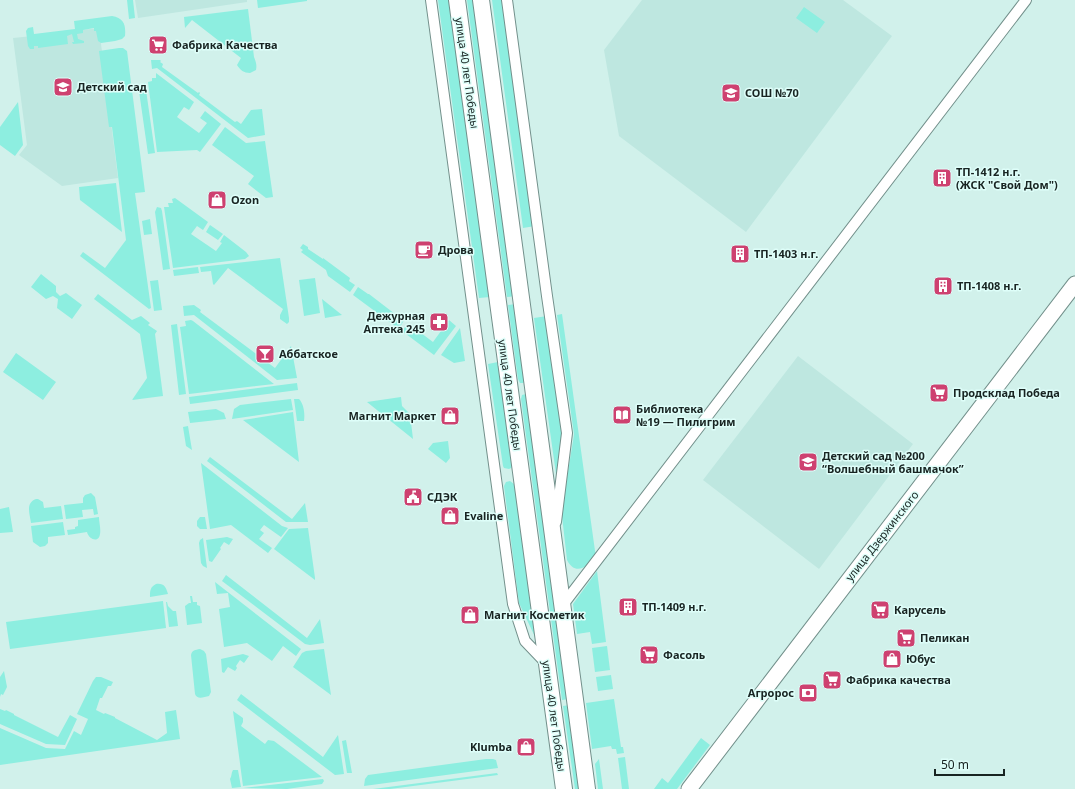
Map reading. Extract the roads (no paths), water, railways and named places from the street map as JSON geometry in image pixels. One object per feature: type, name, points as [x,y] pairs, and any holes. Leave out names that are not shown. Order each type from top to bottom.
[{"type":"main road","name":"улица 40 лет Победы","points":[[457,0],[564,789]]},
{"type":"main road","name":"улица 40 лет Победы","points":[[481,0],[587,789]]},
{"type":"main road","name":"улица Дзержинского","points":[[689,789],[1075,284]]},
{"type":"main road","points":[[510,391],[532,387]]},
{"type":"street","points":[[431,0],[513,604],[525,640],[546,663]]},
{"type":"street","points":[[507,0],[567,433],[553,542]]},
{"type":"street","points":[[562,606],[1026,0]]},
{"type":"place","name":"Фабрика Качества","points":[[158,45]]},
{"type":"place","name":"Детский сад","points":[[63,87]]},
{"type":"place","name":"СОШ №70","points":[[731,93]]},
{"type":"place","name":"ТП-1412 н.г. (ЖСК \"Свой Дом\")","points":[[942,178]]},
{"type":"place","name":"Ozon","points":[[217,200]]},
{"type":"place","name":"Дрова","points":[[424,250]]},
{"type":"place","name":"ТП-1403 н.г.","points":[[740,254]]},
{"type":"place","name":"ТП-1408 н.г.","points":[[943,286]]},
{"type":"place","name":"Дежурная Аптека 245","points":[[439,322]]},
{"type":"place","name":"Аббатское","points":[[265,354]]},
{"type":"place","name":"Продсклад Победа","points":[[939,393]]},
{"type":"place","name":"Библиотека №19 — Пилигрим","points":[[622,415]]},
{"type":"place","name":"Магнит Маркет","points":[[450,416]]},
{"type":"place","name":"Детский сад №200 “Волшебный башмачок”","points":[[808,462]]},
{"type":"place","name":"СДЭК","points":[[413,497]]},
{"type":"place","name":"Evaline","points":[[450,516]]},
{"type":"place","name":"ТП-1409 н.г.","points":[[628,607]]},
{"type":"place","name":"Карусель","points":[[880,610]]},
{"type":"place","name":"Магнит Косметик","points":[[470,615]]},
{"type":"place","name":"Пеликан","points":[[906,638]]},
{"type":"place","name":"Фасоль","points":[[649,655]]},
{"type":"place","name":"Юбус","points":[[892,659]]},
{"type":"place","name":"Фабрика качества","points":[[832,680]]},
{"type":"place","name":"Агророс","points":[[808,693]]},
{"type":"place","name":"Klumba","points":[[526,747]]}]
